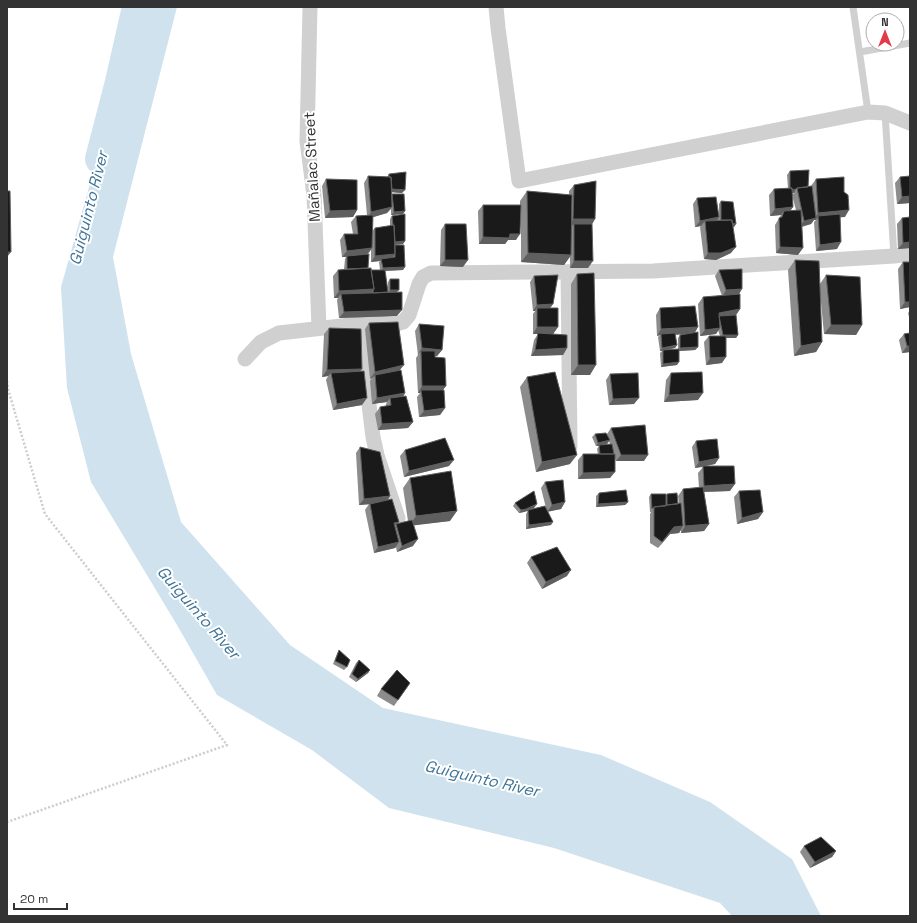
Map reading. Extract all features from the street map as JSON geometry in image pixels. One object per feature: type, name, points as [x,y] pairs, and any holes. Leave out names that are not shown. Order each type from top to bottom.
[{"type":"street","name":"Mañalac Street","points":[[310,7],[307,141],[314,195],[319,328]]},
{"type":"street","points":[[496,7],[519,181],[868,112],[885,113],[910,123]]},
{"type":"street","points":[[245,359],[261,342],[279,333],[359,324],[396,324],[403,322],[409,315],[419,284],[423,277],[431,273],[683,270],[910,254]]},
{"type":"street","points":[[568,272],[570,447]]},
{"type":"street","points":[[359,324],[373,437],[377,455],[398,518]]},
{"type":"lane","points":[[853,7],[868,112]]},
{"type":"lane","points":[[860,52],[910,43]]},
{"type":"lane","points":[[885,113],[894,256]]},
{"type":"path","points":[[7,381],[8,389],[45,514],[227,745],[7,822]]},
{"type":"water","points":[[148,7],[177,7],[113,257],[131,354],[181,522],[290,645],[383,708],[601,755],[710,802],[792,859],[821,916],[732,916],[720,903],[554,848],[389,808],[312,750],[217,695],[177,625],[91,482],[67,388],[61,287],[91,180]]},
{"type":"building","points":[[809,170],[808,187],[792,190],[792,188],[790,188],[790,171]]},
{"type":"building","points":[[406,172],[405,190],[392,189],[391,177],[389,177],[389,174]]},
{"type":"building","points":[[368,176],[391,177],[392,207],[371,212]]},
{"type":"building","points":[[910,176],[910,196],[902,197],[900,177]]},
{"type":"building","points":[[844,177],[844,192],[848,195],[849,210],[818,213],[816,179]]},
{"type":"building","points":[[326,179],[357,180],[357,210],[330,211]]},
{"type":"building","points":[[596,181],[595,219],[573,219],[574,185]]},
{"type":"building","points":[[812,186],[816,218],[804,221],[797,188]]},
{"type":"building","points":[[792,188],[793,207],[775,209],[774,189]]},
{"type":"building","points":[[7,191],[10,191],[11,252],[7,252]]},
{"type":"building","points":[[527,191],[572,195],[571,255],[528,253]]},
{"type":"building","points":[[392,194],[404,194],[405,211],[394,212]]},
{"type":"building","points":[[716,197],[719,217],[700,221],[697,198]]},
{"type":"building","points":[[721,201],[733,202],[736,224],[732,223],[732,220],[721,220]]},
{"type":"building","points":[[483,205],[521,205],[520,234],[510,234],[509,238],[483,237]]},
{"type":"building","points":[[801,210],[803,248],[780,247],[779,218],[782,217],[784,211]]},
{"type":"building","points":[[405,214],[405,241],[395,242],[392,216]]},
{"type":"building","points":[[840,214],[841,242],[820,245],[818,216]]},
{"type":"building","points":[[373,215],[372,248],[347,251],[344,234],[358,234],[356,216]]},
{"type":"building","points":[[910,217],[910,242],[903,243],[902,218]]},
{"type":"building","points":[[732,220],[736,247],[721,253],[708,253],[705,221]]},
{"type":"building","points":[[445,224],[466,224],[468,260],[445,260]]},
{"type":"building","points":[[574,224],[592,224],[593,261],[574,261]]},
{"type":"building","points":[[394,225],[395,254],[375,256],[375,228]]},
{"type":"building","points":[[395,245],[404,245],[405,267],[383,268],[381,259],[395,257]]},
{"type":"building","points":[[369,254],[368,268],[347,269],[347,256]]},
{"type":"building","points":[[795,260],[819,261],[822,342],[801,346]]},
{"type":"building","points":[[903,262],[910,262],[910,302],[905,302]]},
{"type":"building","points":[[371,268],[374,289],[339,291],[338,270]]},
{"type":"building","points":[[742,269],[742,289],[726,290],[719,270]]},
{"type":"building","points":[[371,270],[385,270],[388,292],[373,293],[374,289]]},
{"type":"building","points":[[594,273],[596,365],[578,365],[577,274]]},
{"type":"building","points":[[558,275],[553,304],[537,305],[534,276]]},
{"type":"building","points":[[826,275],[860,277],[862,325],[831,325]]},
{"type":"building","points":[[390,279],[399,279],[399,290],[390,290]]},
{"type":"building","points":[[402,292],[402,310],[344,312],[341,294]]},
{"type":"building","points":[[740,294],[740,309],[719,313],[720,328],[705,330],[703,297]]},
{"type":"building","points":[[695,306],[698,327],[661,329],[660,308]]},
{"type":"building","points":[[537,308],[558,308],[558,327],[537,327]]},
{"type":"building","points":[[736,315],[738,335],[723,335],[719,316]]},
{"type":"building","points":[[398,322],[404,365],[375,372],[369,323]]},
{"type":"building","points":[[419,324],[444,326],[442,350],[422,348]]},
{"type":"building","points":[[329,328],[361,329],[362,369],[327,370]]},
{"type":"building","points":[[698,332],[698,347],[680,348],[680,335]]},
{"type":"building","points":[[538,333],[567,335],[567,348],[535,350]]},
{"type":"building","points":[[675,333],[677,345],[662,348],[661,334]]},
{"type":"building","points":[[910,333],[910,346],[907,346],[904,334]]},
{"type":"building","points":[[709,336],[726,336],[726,357],[710,358]]},
{"type":"building","points":[[679,349],[679,362],[663,364],[663,350]]},
{"type":"building","points":[[421,351],[435,351],[435,357],[445,358],[446,386],[422,386]]},
{"type":"building","points":[[401,370],[405,393],[377,398],[375,375]]},
{"type":"building","points":[[364,371],[367,398],[337,404],[331,373]]},
{"type":"building","points":[[555,372],[577,455],[542,462],[527,377]]},
{"type":"building","points":[[702,372],[703,393],[669,395],[671,373]]},
{"type":"building","points":[[638,373],[639,398],[613,399],[610,374]]},
{"type":"building","points":[[421,390],[444,390],[445,408],[424,411]]},
{"type":"building","points":[[406,396],[413,422],[382,424],[380,407],[391,405],[390,398]]},
{"type":"building","points":[[645,425],[648,455],[621,455],[611,428]]},
{"type":"building","points":[[606,433],[610,440],[598,443],[595,434]]},
{"type":"building","points":[[445,438],[454,460],[409,471],[405,450]]},
{"type":"building","points":[[717,439],[719,458],[699,462],[696,441]]},
{"type":"building","points":[[612,444],[614,454],[600,454],[599,445]]},
{"type":"building","points":[[360,447],[380,452],[390,496],[364,499]]},
{"type":"building","points":[[583,454],[615,454],[615,472],[583,473]]},
{"type":"building","points":[[703,466],[734,466],[735,484],[704,486]]},
{"type":"building","points":[[451,471],[457,511],[416,516],[410,478]]},
{"type":"building","points":[[563,480],[565,502],[552,505],[545,482]]},
{"type":"building","points":[[703,487],[709,524],[685,526],[683,489]]},
{"type":"building","points":[[626,490],[628,502],[598,504],[599,493]]},
{"type":"building","points":[[760,490],[763,512],[742,518],[739,491]]},
{"type":"building","points":[[534,491],[537,504],[521,510],[515,503]]},
{"type":"building","points":[[677,493],[678,504],[667,505],[667,494]]},
{"type":"building","points":[[651,494],[666,494],[666,506],[654,507],[652,509]]},
{"type":"building","points":[[392,499],[399,522],[394,523],[399,542],[378,547],[370,504]]},
{"type":"building","points":[[681,503],[683,526],[674,527],[662,542],[654,536],[654,507]]},
{"type":"building","points":[[545,506],[553,522],[529,525],[528,510]]},
{"type":"building","points":[[412,520],[418,539],[402,546],[396,524]]},
{"type":"building","points":[[557,547],[571,570],[546,582],[531,557]]},
{"type":"building","points":[[339,650],[350,660],[347,667],[335,661]]},
{"type":"building","points":[[359,660],[370,670],[358,679],[352,674]]},
{"type":"building","points":[[397,670],[410,683],[398,700],[381,689]]},
{"type":"building","points":[[821,837],[836,851],[815,862],[804,846]]},
{"type":"waterway","name":"Guiguinto River","points":[[101,159],[121,82],[138,7]]}]
